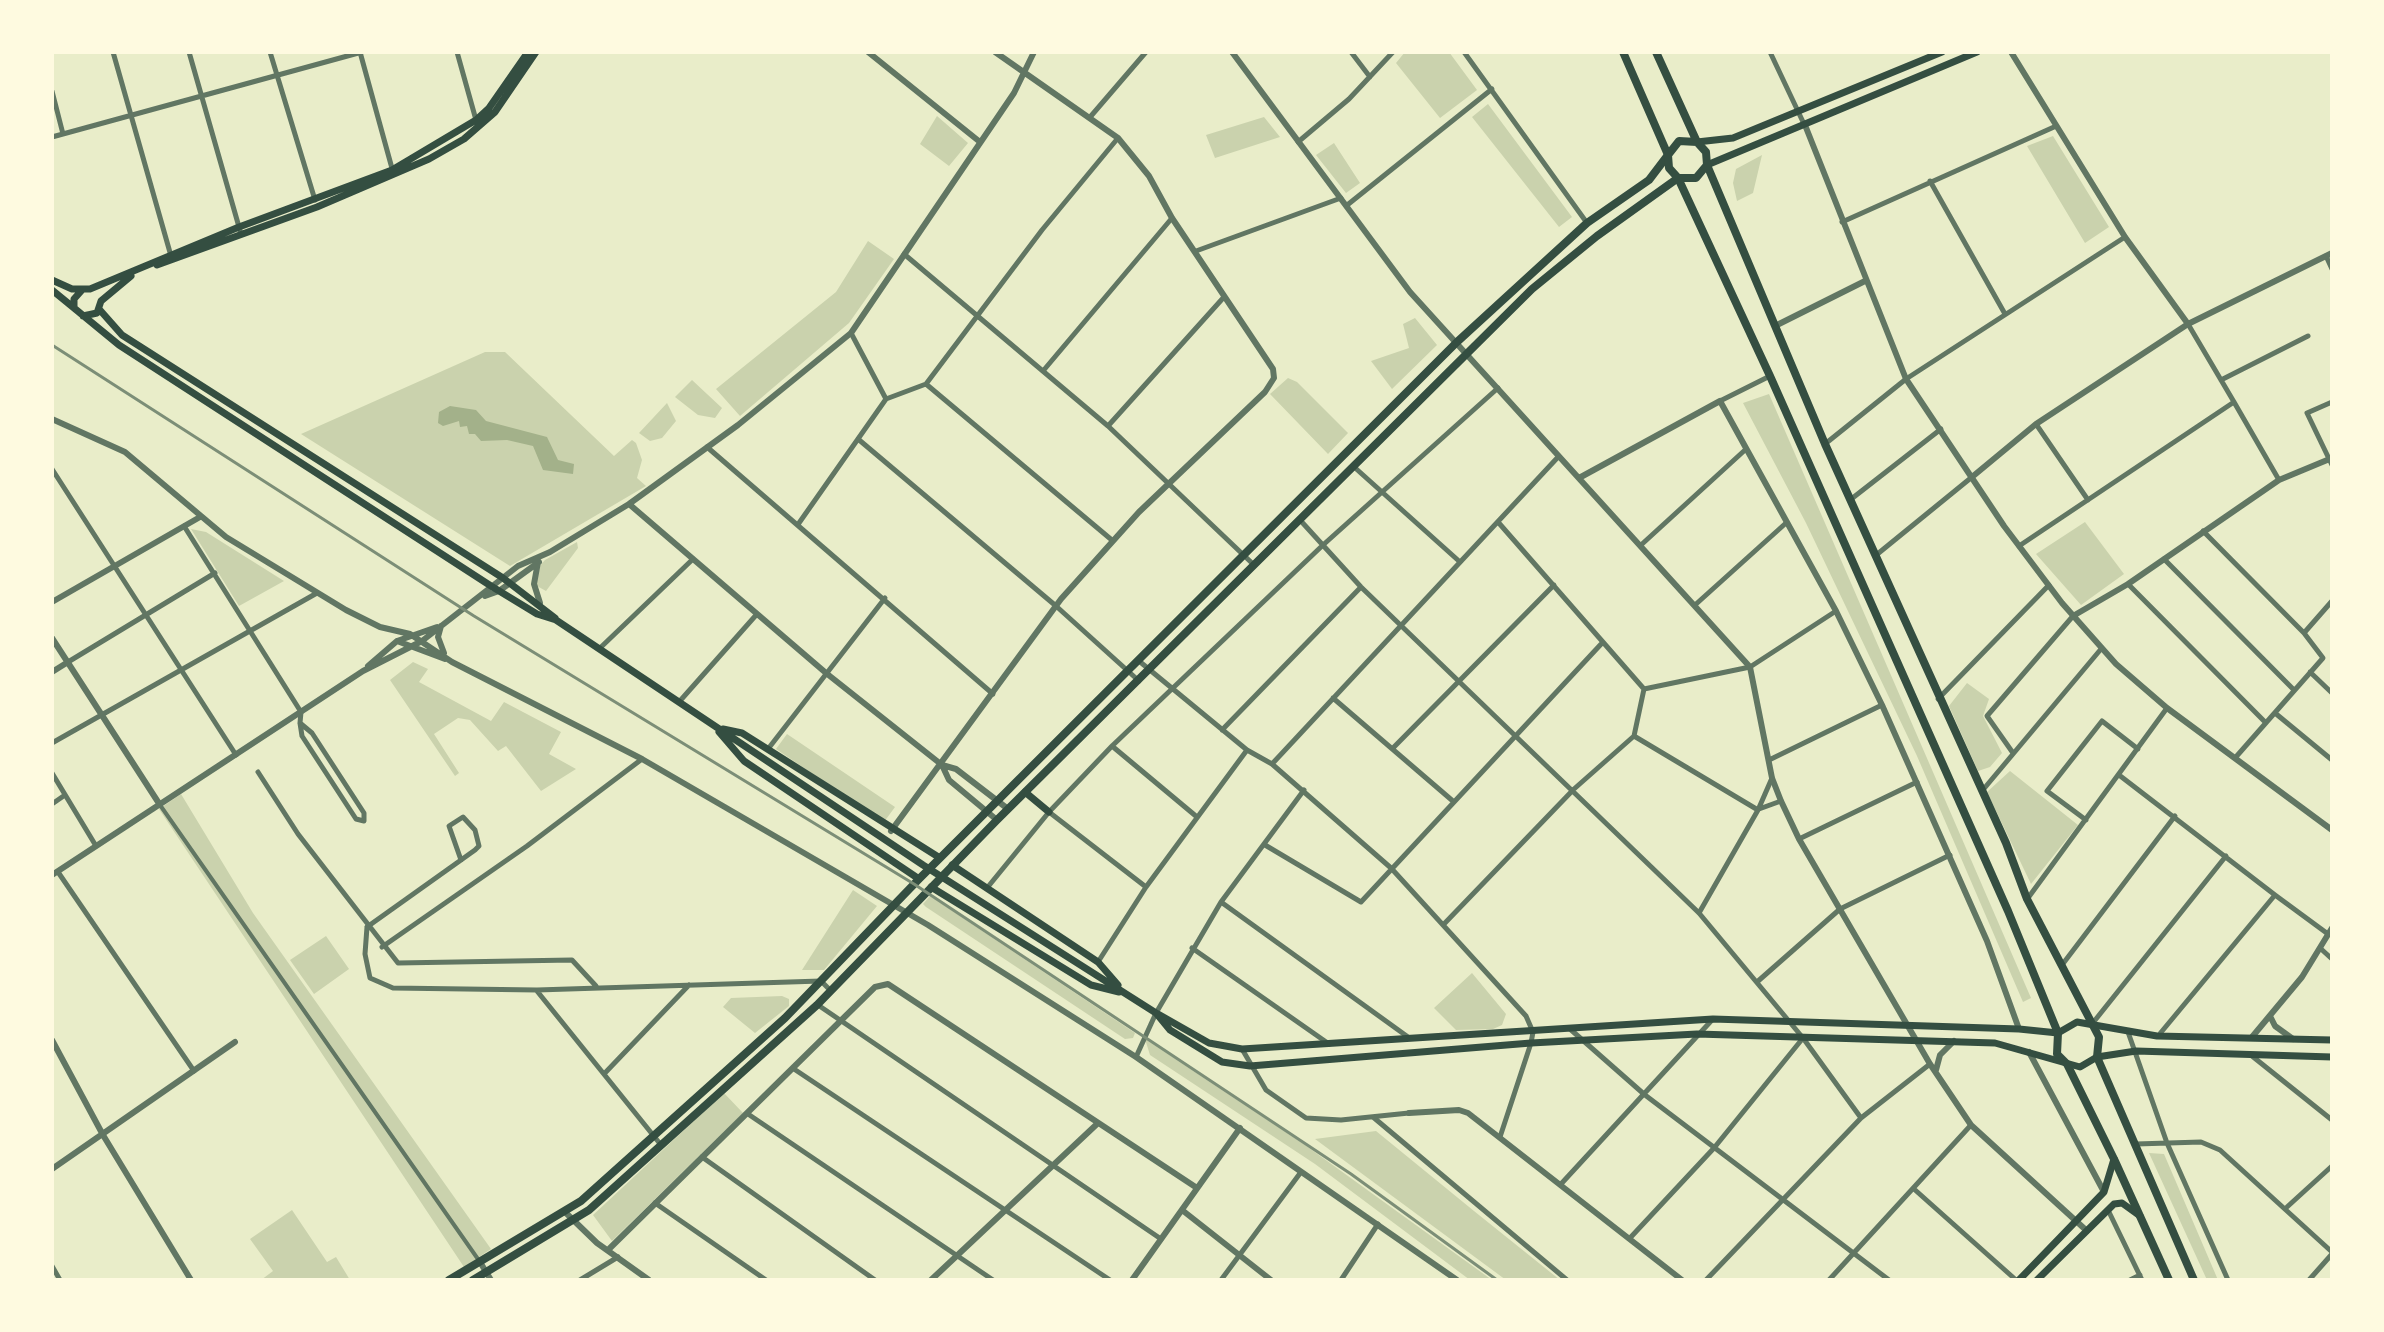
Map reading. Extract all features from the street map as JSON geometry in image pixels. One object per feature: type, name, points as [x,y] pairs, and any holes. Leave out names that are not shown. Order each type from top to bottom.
[{"type":"main road","points":[[477,124],[528,52]]},
{"type":"main road","points":[[78,312],[75,295],[86,289],[394,174],[495,112],[536,52]]},
{"type":"main road","points":[[1623,52],[1668,155],[1669,168],[1678,178],[1770,376],[2008,911],[2058,1033],[2055,1047],[2067,1064],[2114,1159],[2169,1280]]},
{"type":"main road","points":[[1656,52],[1697,142],[1706,152],[1707,165],[1825,444],[1982,791],[2027,899],[2100,1044],[2097,1057],[2194,1280]]},
{"type":"main road","points":[[449,1280],[565,1212],[785,1018],[919,879],[1515,285],[1587,223],[1649,180],[1679,141],[1733,138],[1942,52]]},
{"type":"main road","points":[[473,1280],[489,1276],[575,1221],[817,1005],[952,865],[1140,682],[1465,353],[1569,258],[1678,178],[1696,178],[1707,165],[1977,52]]},
{"type":"main road","points":[[78,312],[93,315],[127,278],[171,258]]},
{"type":"main road","points":[[52,280],[86,289],[122,335],[511,583],[540,603],[556,620],[949,882],[1209,1043],[1242,1049],[1330,1046],[1409,1038],[1713,1019],[2019,1029],[2058,1033],[2077,1022],[2157,1036],[2332,1040]]},
{"type":"main road","points":[[52,290],[119,345],[491,586],[537,614],[556,620]]},
{"type":"main road","points":[[715,727],[742,733],[891,831],[940,858]]},
{"type":"main road","points":[[715,727],[744,761],[919,879]]},
{"type":"main road","points":[[1025,792],[1049,812]]},
{"type":"main road","points":[[952,865],[1098,962],[1125,993]]},
{"type":"main road","points":[[931,887],[1091,985],[1125,993]]},
{"type":"main road","points":[[1156,1013],[1170,1030],[1222,1062],[1250,1066],[1531,1043],[1697,1034],[1995,1043],[2080,1067],[2097,1057],[2136,1051],[2248,1052],[2332,1057]]},
{"type":"main road","points":[[2018,1280],[2104,1192],[2114,1159]]},
{"type":"main road","points":[[2037,1280],[2108,1209],[2122,1203],[2142,1218]]},
{"type":"street","points":[[113,52],[171,258]]},
{"type":"street","points":[[189,52],[240,231]]},
{"type":"street","points":[[270,52],[316,204]]},
{"type":"street","points":[[52,137],[361,52],[394,174]]},
{"type":"street","points":[[457,52],[477,124]]},
{"type":"street","points":[[868,52],[980,142]]},
{"type":"street","points":[[891,831],[1056,606],[1113,541],[1265,392],[1274,378],[1273,369],[1172,218],[1149,176],[1118,138],[1091,116],[995,52]]},
{"type":"street","points":[[194,1071],[55,874],[363,671],[422,641],[503,578],[629,504],[707,447],[851,333],[980,142],[1034,52]]},
{"type":"street","points":[[1091,116],[1146,52]]},
{"type":"street","points":[[1232,52],[1410,292],[1750,667],[1772,778],[1781,801],[1799,839],[1930,1064],[1971,1125],[2087,1231]]},
{"type":"street","points":[[1351,52],[1370,77]]},
{"type":"street","points":[[1297,143],[1393,52]]},
{"type":"street","points":[[1464,52],[1587,223]]},
{"type":"street","points":[[2011,52],[2054,127],[2125,237],[2188,324],[2279,480]]},
{"type":"street","points":[[1774,53],[1906,379],[2019,546],[2101,649],[2167,708],[2332,830]]},
{"type":"street","points":[[1346,206],[1492,89]]},
{"type":"street","points":[[52,91],[63,134]]},
{"type":"street","points":[[1842,222],[2054,127]]},
{"type":"street","points":[[799,523],[886,399],[926,384],[1118,138]]},
{"type":"street","points":[[1930,181],[2005,314]]},
{"type":"street","points":[[1196,251],[1341,198]]},
{"type":"street","points":[[1043,371],[1172,218]]},
{"type":"street","points":[[1825,444],[1906,379],[2125,237]]},
{"type":"street","points":[[904,254],[1108,426],[1255,566]]},
{"type":"street","points":[[1874,557],[2036,424],[2188,324],[2329,255],[2332,269]]},
{"type":"street","points":[[1775,326],[1865,281]]},
{"type":"street","points":[[1108,426],[1224,297]]},
{"type":"street","points":[[851,333],[886,399]]},
{"type":"street","points":[[2221,380],[2308,336]]},
{"type":"street","points":[[1579,478],[1770,376]]},
{"type":"street","points":[[926,384],[1113,541]]},
{"type":"street","points":[[987,888],[1049,812],[1112,746],[1175,690],[1323,545],[1498,388]]},
{"type":"street","points":[[1720,401],[1836,611],[1882,705],[1950,855],[2019,1029]]},
{"type":"street","points":[[2019,546],[2234,402]]},
{"type":"street","points":[[2013,753],[1987,716],[2073,616],[2128,584],[2279,480],[2331,460],[2307,413],[2332,402]]},
{"type":"street","points":[[52,419],[140,462],[200,517],[317,593],[380,627],[410,634],[452,662],[642,759],[906,913],[1136,1057],[1457,1280]]},
{"type":"street","points":[[2036,424],[2088,500]]},
{"type":"street","points":[[1850,500],[1942,428]]},
{"type":"street","points":[[858,439],[1056,606],[1140,682]]},
{"type":"street","points":[[707,447],[799,523],[994,694]]},
{"type":"street","points":[[1641,545],[1745,450]]},
{"type":"street","points":[[1272,764],[1559,456]]},
{"type":"street","points":[[1353,466],[1460,562]]},
{"type":"street","points":[[52,469],[236,755]]},
{"type":"street","points":[[629,504],[826,673],[942,765],[956,769],[1008,809]]},
{"type":"street","points":[[52,602],[200,517]]},
{"type":"street","points":[[1300,520],[1361,587],[1574,789],[1699,913],[1803,1038],[1861,1118]]},
{"type":"street","points":[[1498,522],[1644,689]]},
{"type":"street","points":[[1695,605],[1786,523]]},
{"type":"street","points":[[184,526],[301,712],[300,723],[302,736],[356,819],[364,821],[364,813],[312,733],[300,723]]},
{"type":"street","points":[[2203,531],[2304,633],[2323,658],[2235,758]]},
{"type":"street","points":[[481,597],[499,591],[550,552]]},
{"type":"street","points":[[599,649],[693,559]]},
{"type":"street","points":[[2164,559],[2294,690]]},
{"type":"street","points":[[539,562],[534,584],[540,603]]},
{"type":"street","points":[[52,672],[215,573]]},
{"type":"street","points":[[2128,584],[2266,723]]},
{"type":"street","points":[[1393,748],[1554,585]]},
{"type":"street","points":[[1938,699],[2049,585]]},
{"type":"street","points":[[1222,730],[1361,587]]},
{"type":"street","points":[[52,743],[317,593]]},
{"type":"street","points":[[768,749],[885,598]]},
{"type":"street","points":[[2304,633],[2332,601]]},
{"type":"street","points":[[1644,689],[1750,667],[1836,611]]},
{"type":"street","points":[[679,702],[757,614]]},
{"type":"street","points":[[363,671],[397,641],[410,634],[441,626]]},
{"type":"street","points":[[441,626],[439,643],[452,662]]},
{"type":"street","points":[[52,638],[160,805],[489,1276]]},
{"type":"street","points":[[397,641],[408,648],[452,662]]},
{"type":"street","points":[[1265,845],[1361,902],[1514,734],[1603,642]]},
{"type":"street","points":[[1982,791],[2101,649]]},
{"type":"street","points":[[1139,661],[1247,750],[1272,764],[1304,790],[1391,868],[1526,1016],[1533,1032],[1531,1043],[1500,1137]]},
{"type":"street","points":[[2310,672],[2332,693]]},
{"type":"street","points":[[1444,924],[1574,789],[1634,736],[1644,689]]},
{"type":"street","points":[[1333,698],[1454,802]]},
{"type":"street","points":[[1769,760],[1882,705]]},
{"type":"street","points":[[2027,899],[2167,708]]},
{"type":"street","points":[[2275,713],[2332,760]]},
{"type":"street","points":[[2086,820],[2047,791],[2102,721],[2138,749]]},
{"type":"street","points":[[1634,736],[1758,810]]},
{"type":"street","points":[[1112,746],[1197,817]]},
{"type":"street","points":[[1098,962],[1146,887],[1247,750]]},
{"type":"street","points":[[382,947],[527,846],[642,759]]},
{"type":"street","points":[[942,765],[949,780],[997,820]]},
{"type":"street","points":[[258,772],[382,947],[403,965],[572,960],[596,986]]},
{"type":"street","points":[[52,773],[96,847]]},
{"type":"street","points":[[2119,775],[2275,895],[2330,931],[2252,1037]]},
{"type":"street","points":[[1699,913],[1758,810],[1772,778]]},
{"type":"street","points":[[1799,839],[1918,782]]},
{"type":"street","points":[[1136,1057],[1192,948],[1221,902],[1304,790]]},
{"type":"street","points":[[52,804],[65,795]]},
{"type":"street","points":[[1758,810],[1781,801]]},
{"type":"street","points":[[1049,812],[1146,887]]},
{"type":"street","points":[[2060,967],[2175,816]]},
{"type":"street","points":[[367,927],[461,860],[480,841],[463,817],[449,826],[461,860]]},
{"type":"street","points":[[1757,982],[1840,909],[1950,855]]},
{"type":"street","points":[[2091,1026],[2226,856]]},
{"type":"street","points":[[2157,1036],[2275,895]]},
{"type":"street","points":[[1221,902],[1409,1038]]},
{"type":"street","points":[[367,927],[365,954],[370,978],[393,988],[537,990],[821,981],[831,991]]},
{"type":"street","points":[[1192,948],[1330,1046]]},
{"type":"street","points":[[2320,948],[2332,959]]},
{"type":"street","points":[[604,1074],[690,984]]},
{"type":"street","points":[[608,1250],[875,987],[888,984],[1197,1188]]},
{"type":"street","points":[[537,990],[662,1145]]},
{"type":"street","points":[[817,1005],[1161,1239]]},
{"type":"street","points":[[2270,1016],[2275,1026],[2293,1039]]},
{"type":"street","points":[[1561,1184],[1713,1019]]},
{"type":"street","points":[[1570,1029],[1580,1041],[1645,1095],[1889,1280]]},
{"type":"street","points":[[2128,1032],[2167,1143],[2228,1280]]},
{"type":"street","points":[[1630,1238],[1714,1148],[1803,1038]]},
{"type":"street","points":[[52,1040],[103,1135],[191,1280]]},
{"type":"street","points":[[1937,1074],[1940,1055],[1954,1041]]},
{"type":"street","points":[[52,1169],[235,1042]]},
{"type":"street","points":[[1242,1049],[1266,1090],[1306,1118],[1373,1117],[1459,1110],[1500,1137],[1682,1280]]},
{"type":"street","points":[[2029,1052],[2104,1192]]},
{"type":"street","points":[[2248,1052],[2332,1120]]},
{"type":"street","points":[[1706,1280],[1861,1118],[1930,1064]]},
{"type":"street","points":[[794,1069],[1110,1280]]},
{"type":"street","points":[[748,1114],[993,1280]]},
{"type":"street","points":[[1373,1117],[1567,1280]]},
{"type":"street","points":[[931,1280],[1097,1124]]},
{"type":"street","points":[[1829,1280],[1971,1125]]},
{"type":"street","points":[[1132,1280],[1240,1128]]},
{"type":"street","points":[[2135,1144],[2201,1142],[2220,1150],[2287,1207],[2332,1253],[2309,1280]]},
{"type":"street","points":[[702,1157],[875,1280]]},
{"type":"street","points":[[2287,1207],[2332,1166]]},
{"type":"street","points":[[1221,1280],[1302,1171]]},
{"type":"street","points":[[1914,1189],[2018,1280]]},
{"type":"street","points":[[654,1202],[766,1280]]},
{"type":"street","points":[[2108,1209],[2141,1277],[2130,1280]]},
{"type":"street","points":[[1182,1210],[1271,1280]]},
{"type":"street","points":[[565,1212],[608,1250],[649,1280]]},
{"type":"street","points":[[1341,1280],[1379,1223]]},
{"type":"street","points":[[580,1280],[618,1257]]},
{"type":"street","points":[[52,1266],[60,1280]]},
{"type":"shaded area","points":[[1405,52],[1449,52],[1477,90],[1440,118],[1396,63]]},
{"type":"shaded area","points":[[1488,104],[1572,217],[1559,227],[1472,117]]},
{"type":"shaded area","points":[[937,116],[968,143],[949,166],[920,144]]},
{"type":"shaded area","points":[[1264,117],[1280,137],[1215,158],[1206,135]]},
{"type":"shaded area","points":[[2053,136],[2109,227],[2085,243],[2027,146]]},
{"type":"shaded area","points":[[1334,143],[1360,183],[1346,193],[1316,155]]},
{"type":"shaded area","points":[[1762,155],[1753,193],[1737,201],[1733,183],[1736,169]]},
{"type":"shaded area","points":[[868,241],[894,259],[849,323],[740,416],[716,389],[836,292]]},
{"type":"shaded area","points":[[1415,318],[1437,345],[1392,389],[1371,361],[1409,348],[1403,324]]},
{"type":"shaded area","points":[[485,352],[505,352],[614,456],[632,440],[636,443],[642,460],[637,478],[646,486],[510,566],[301,434]]},
{"type":"shaded area","points":[[1288,378],[1297,382],[1348,433],[1328,454],[1270,394]]},
{"type":"shaded area","points":[[692,380],[722,408],[715,418],[698,415],[675,397]]},
{"type":"shaded area","points":[[1769,394],[2031,998],[2023,1002],[1917,756],[1806,523],[1743,403]]},
{"type":"shaded area","points":[[667,403],[676,421],[662,438],[650,441],[639,433]]},
{"type":"shaded area","points":[[450,406],[476,410],[486,421],[547,437],[558,460],[574,464],[573,474],[543,470],[533,446],[507,440],[481,441],[475,434],[469,434],[467,426],[460,427],[459,421],[443,426],[438,423],[439,412]]},
{"type":"shaded area","points":[[2085,522],[2124,574],[2081,605],[2036,554]]},
{"type":"shaded area","points":[[191,529],[206,532],[284,581],[239,606]]},
{"type":"shaded area","points":[[577,542],[578,548],[546,591],[537,586],[537,569],[545,560]]},
{"type":"shaded area","points":[[413,662],[428,669],[419,682],[491,721],[504,702],[561,732],[549,754],[576,769],[541,791],[506,746],[498,751],[470,720],[458,718],[434,734],[459,773],[455,776],[390,680]]},
{"type":"shaded area","points":[[1967,683],[1989,699],[1983,716],[2002,753],[1990,767],[1978,771],[1949,706]]},
{"type":"shaded area","points":[[787,734],[895,807],[884,822],[776,749]]},
{"type":"shaded area","points":[[2010,771],[2078,825],[2031,884],[1987,792]]},
{"type":"shaded area","points":[[181,794],[253,913],[491,1249],[464,1267],[159,809]]},
{"type":"shaded area","points":[[853,890],[877,906],[824,970],[802,970]]},
{"type":"shaded area","points":[[930,896],[1135,1033],[1133,1038],[1125,1039],[926,907],[923,904]]},
{"type":"shaded area","points":[[326,936],[349,969],[314,994],[290,960]]},
{"type":"shaded area","points":[[1472,973],[1506,1014],[1502,1025],[1493,1029],[1456,1030],[1434,1008]]},
{"type":"shaded area","points":[[782,996],[789,999],[789,1006],[755,1033],[723,1007],[731,998]]},
{"type":"shaded area","points":[[1145,1039],[1305,1145],[1492,1280],[1470,1280],[1315,1164],[1150,1055]]},
{"type":"shaded area","points":[[724,1093],[743,1113],[612,1241],[593,1215]]},
{"type":"shaded area","points":[[1376,1131],[1560,1280],[1506,1280],[1315,1139]]},
{"type":"shaded area","points":[[2149,1153],[2164,1154],[2218,1280],[2207,1280]]},
{"type":"shaded area","points":[[292,1210],[327,1262],[336,1257],[350,1280],[261,1280],[273,1271],[250,1239]]},
{"type":"railway","points":[[52,345],[474,616],[914,884],[1351,1174],[1497,1280]]}]
